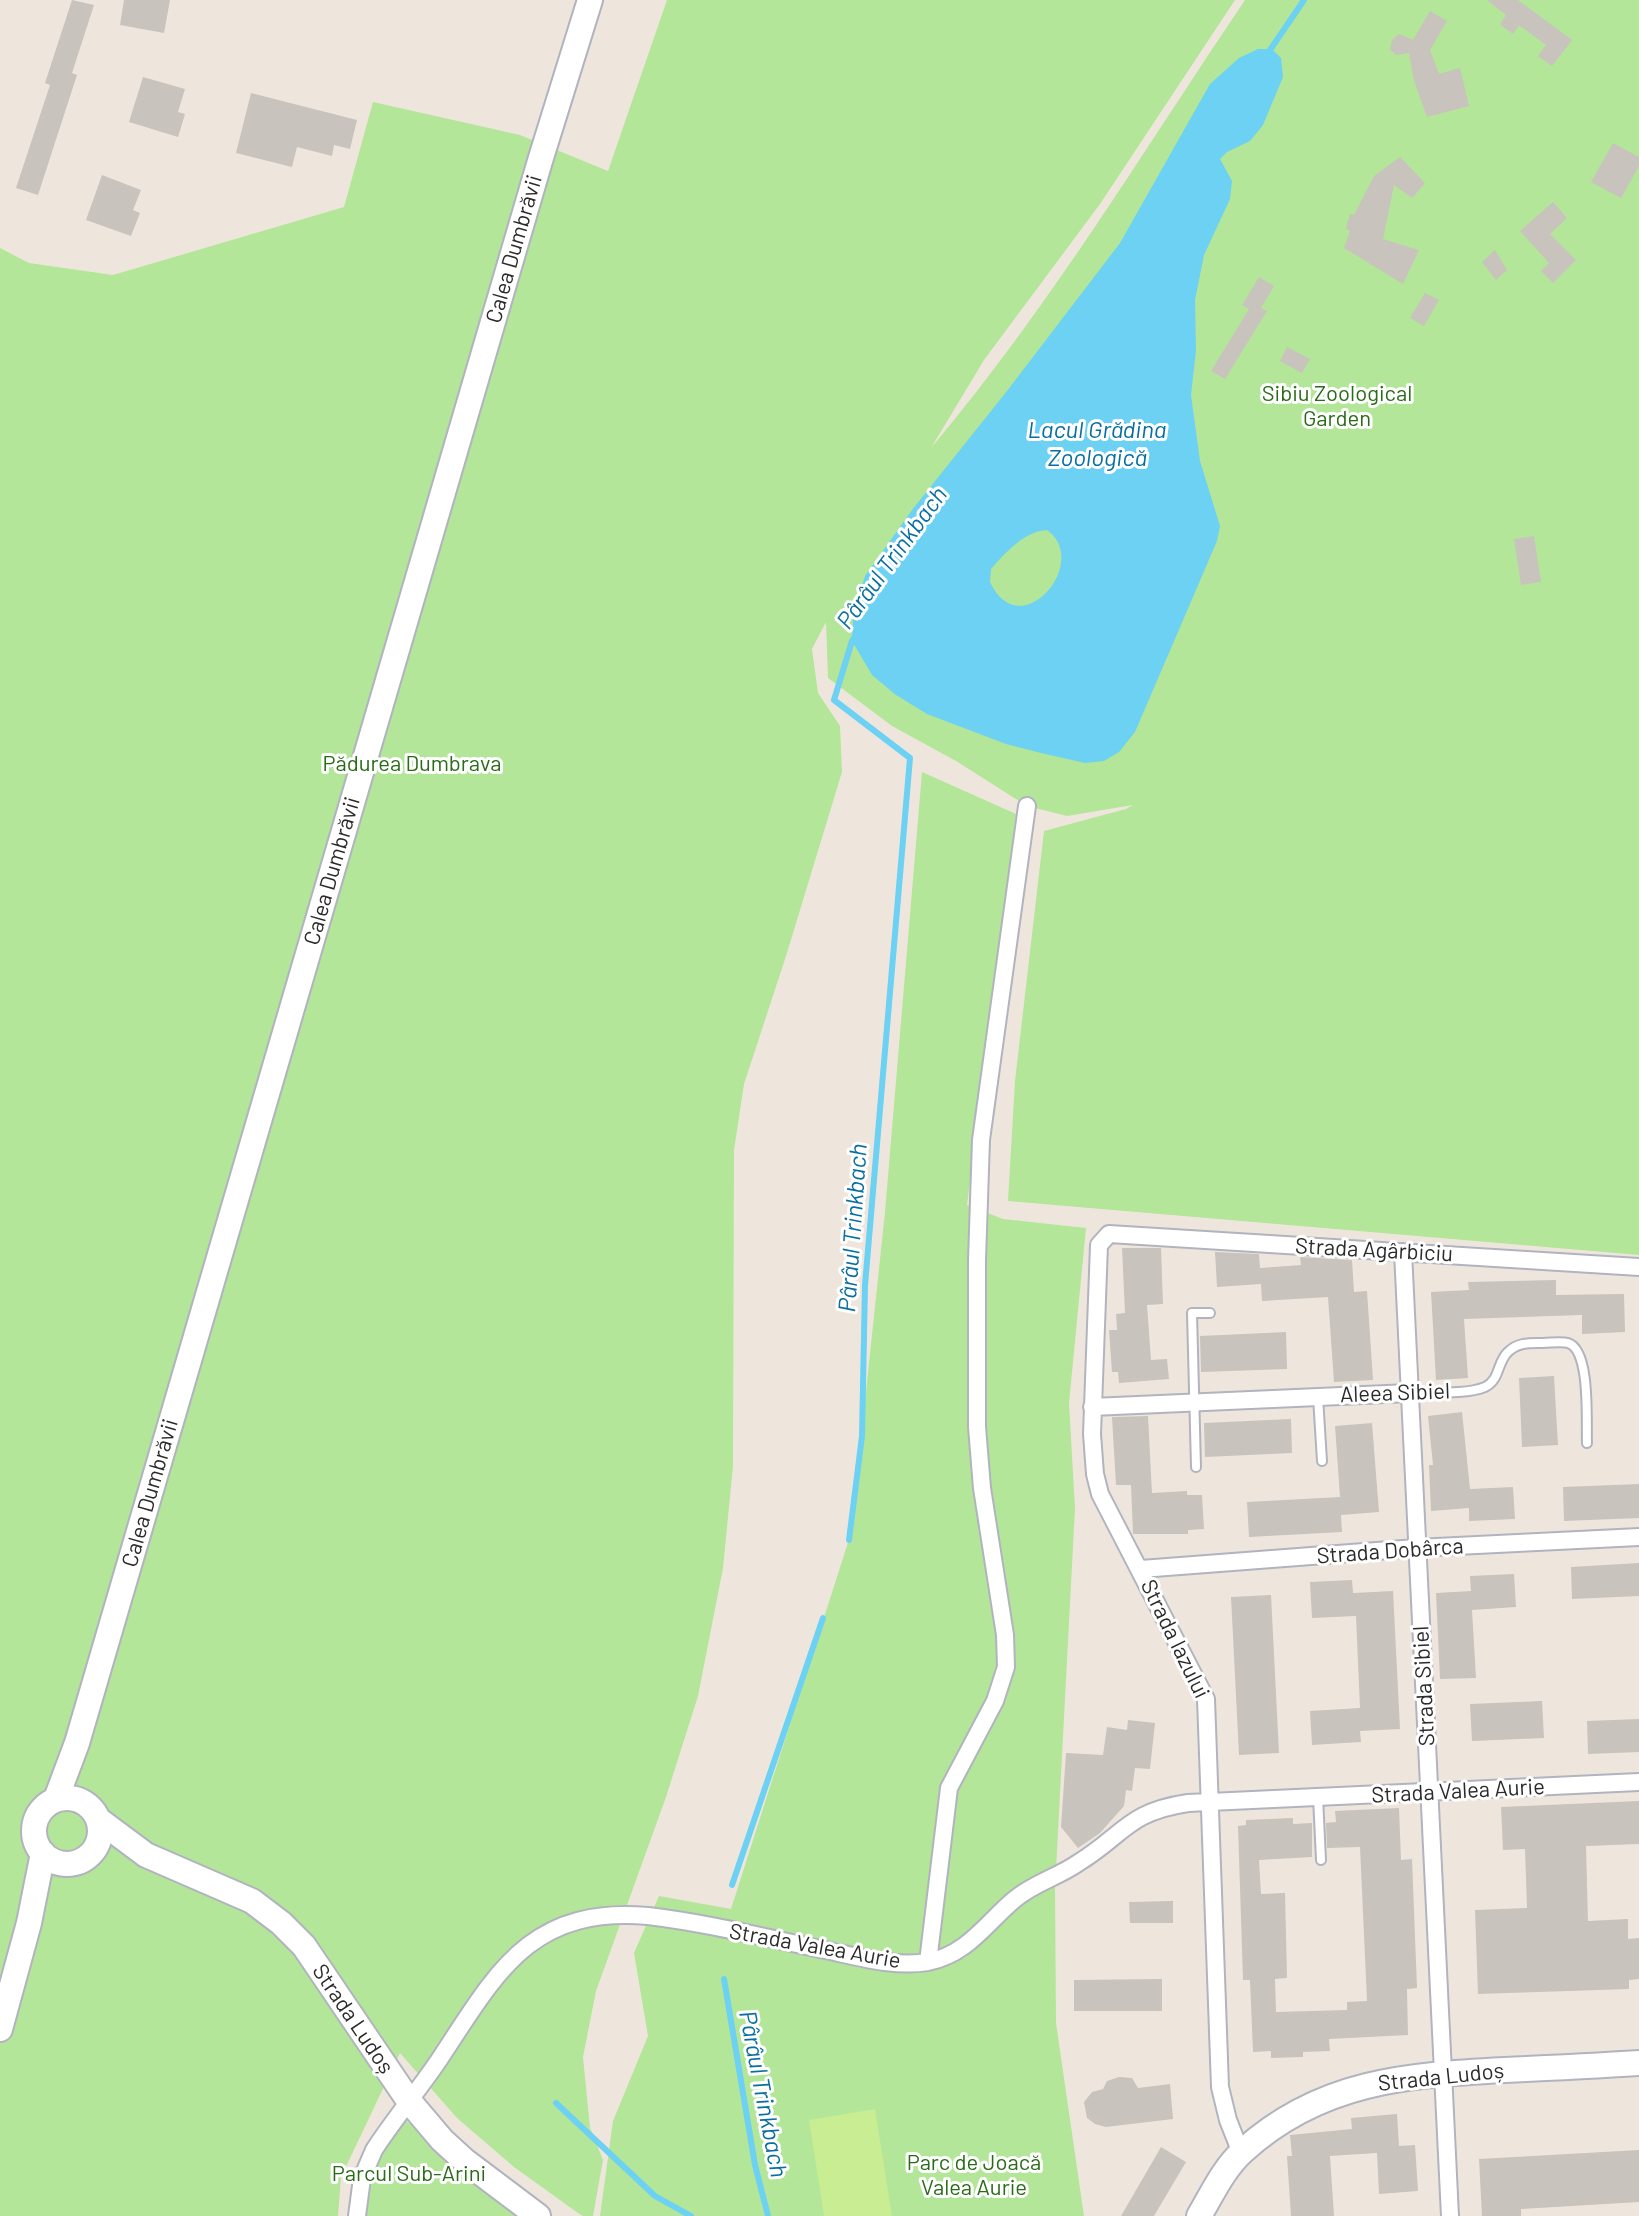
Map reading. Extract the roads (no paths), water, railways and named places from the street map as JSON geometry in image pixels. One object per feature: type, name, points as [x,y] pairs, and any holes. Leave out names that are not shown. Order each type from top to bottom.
[{"type":"main road","name":"Calea Dumbrăvii","points":[[56,1799],[77,1743],[531,191],[590,0]]},
{"type":"main road","name":"Calea Dumbrăvii","points":[[77,1743],[92,1811]]},
{"type":"main road","points":[[66,1797],[92,1811],[100,1839],[90,1855],[66,1864],[43,1853],[34,1837],[34,1827],[42,1809],[56,1799],[66,1797]]},
{"type":"main road","name":"Strada Ludoș","points":[[92,1811],[146,1855],[252,1901],[281,1923],[304,1946],[409,2101],[453,2150],[538,2216]]},
{"type":"main road","points":[[0,2029],[29,1923],[43,1853]]},
{"type":"main road","name":"Strada Ludoș","points":[[90,1855],[146,1855]]},
{"type":"main road","points":[[29,1923],[66,1864]]},
{"type":"main road","name":"Strada Ludoș","points":[[1199,2216],[1241,2153],[1296,2115],[1345,2091],[1376,2082],[1443,2074],[1639,2063]]},
{"type":"street","points":[[928,1962],[949,1788],[995,1701],[1006,1667],[1005,1635],[982,1488],[977,1427],[977,1260],[981,1140],[1027,806]]},
{"type":"street","name":"Strada Agârbiciu","points":[[1109,1234],[1639,1267]]},
{"type":"street","name":"Strada Iazului","points":[[1109,1234],[1099,1245],[1092,1454],[1100,1494],[1206,1699],[1220,2087],[1241,2153]]},
{"type":"street","name":"Strada Sibiel","points":[[1403,1252],[1450,2216]]},
{"type":"street","name":"Aleea Sibiel","points":[[1092,1407],[1409,1393]]},
{"type":"street","name":"Strada Dobârca","points":[[1141,1569],[1416,1548],[1639,1537]]},
{"type":"street","name":"Strada Valea Aurie","points":[[357,2216],[362,2178],[374,2150],[506,1963],[521,1949],[567,1924],[613,1915],[648,1916],[881,1961],[928,1962],[965,1947],[1035,1885],[1078,1864],[1143,1814],[1166,1807],[1211,1802],[1639,1782]]},
{"type":"lane","points":[[1196,1467],[1192,1313],[1210,1313]]},
{"type":"lane","name":"Aleea Sibiel","points":[[1409,1393],[1485,1387],[1494,1380],[1507,1352],[1522,1343],[1568,1343],[1578,1350],[1584,1367],[1587,1443]]},
{"type":"lane","points":[[1318,1396],[1322,1461]]},
{"type":"lane","points":[[1318,1797],[1321,1860]]},
{"type":"water","name":"Lacul Grădina Zoologică","points":[[1258,49],[1272,49],[1281,58],[1283,77],[1263,125],[1250,141],[1227,152],[1220,159],[1232,181],[1230,199],[1204,255],[1195,300],[1196,350],[1191,395],[1200,461],[1220,526],[1217,541],[1135,732],[1119,752],[1104,761],[1085,763],[1006,744],[927,714],[896,695],[872,675],[852,641],[853,616],[865,576],[912,510],[1120,243],[1210,84],[1239,58]],"holes":[[[1047,530],[1059,544],[1061,561],[1057,578],[1047,592],[1033,603],[1018,606],[1003,600],[990,582],[991,569],[1003,556],[1023,539],[1039,531]]]},
{"type":"waterway","name":"Pârâul Trinkbach","points":[[1268,53],[1304,0]]},
{"type":"waterway","name":"Pârâul Trinkbach","points":[[849,1540],[862,1436],[865,1285],[910,758],[834,700],[856,635]]},
{"type":"waterway","name":"Pârâul Trinkbach","points":[[732,1885],[823,1618]]},
{"type":"waterway","name":"Pârâul Trinkbach","points":[[724,1979],[755,2165],[768,2216]]},
{"type":"waterway","points":[[556,2103],[655,2196],[691,2216]]},
{"type":"park label","name":"Sibiu Zoological Garden","points":[[1337,406]]},
{"type":"park label","name":"Pădurea Dumbrava","points":[[412,764]]},
{"type":"park label","name":"Parcul Sub-Arini","points":[[409,2174]]},
{"type":"park label","name":"Parc de Joacă Valea Aurie","points":[[974,2176]]}]
